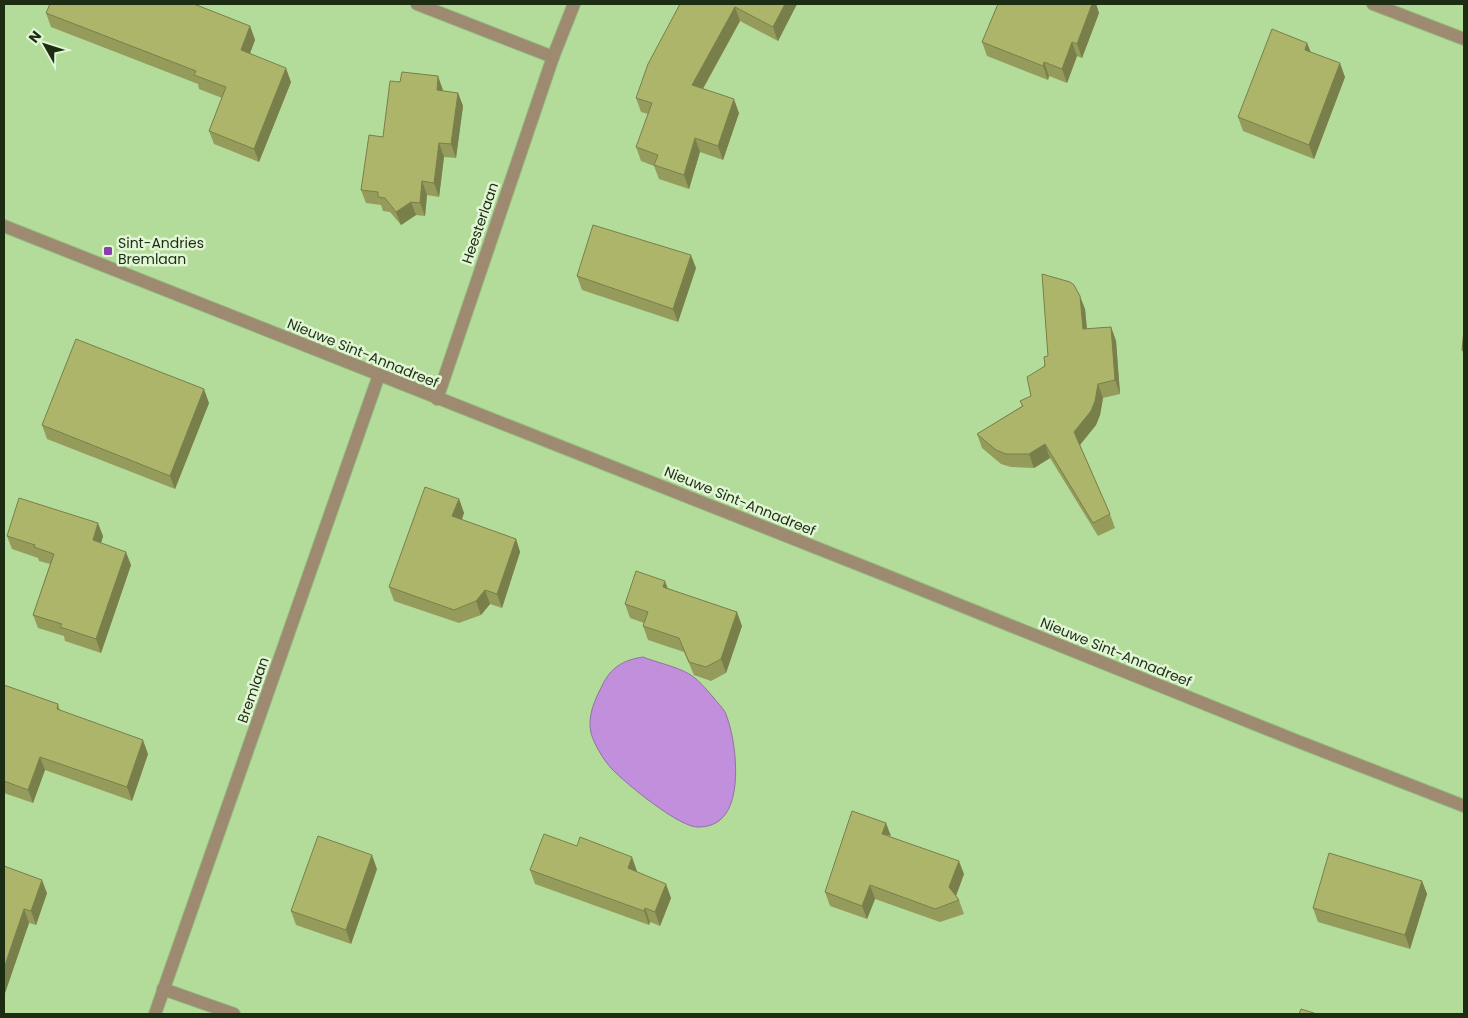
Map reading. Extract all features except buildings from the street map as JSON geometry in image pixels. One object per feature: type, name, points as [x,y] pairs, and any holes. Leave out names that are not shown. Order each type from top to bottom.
[{"type":"street","points":[[417,4],[553,57]]},
{"type":"street","name":"Heesterlaan","points":[[437,399],[553,57],[574,4]]},
{"type":"street","points":[[1373,4],[1464,38]]},
{"type":"street","name":"Nieuwe Sint-Annadreef","points":[[4,226],[1464,806]]},
{"type":"street","name":"Bremlaan","points":[[154,1014],[379,375]]},
{"type":"street","points":[[163,989],[234,1014]]},
{"type":"shaded area","points":[[643,657],[679,669],[692,676],[699,681],[725,712],[735,752],[735,784],[728,811],[720,820],[713,824],[702,827],[691,826],[654,804],[612,769],[592,737],[590,721],[592,708],[605,680],[618,666],[629,660]]},
{"type":"place","name":"Sint-Andries Bremlaan","points":[[108,251]]}]
